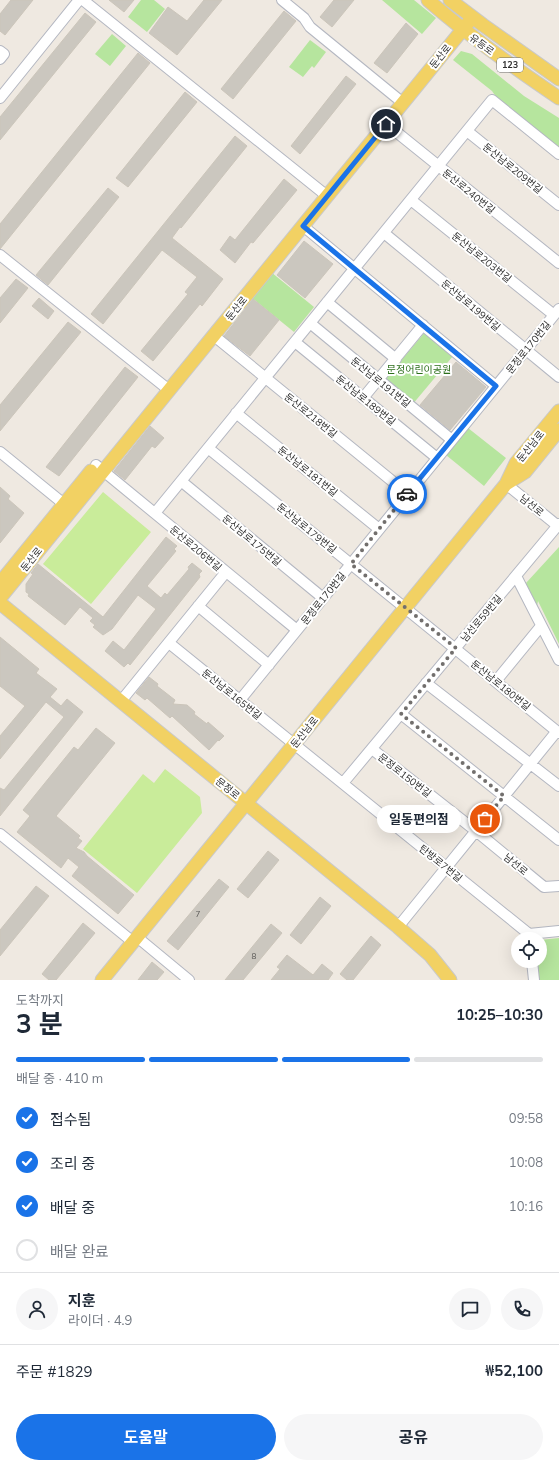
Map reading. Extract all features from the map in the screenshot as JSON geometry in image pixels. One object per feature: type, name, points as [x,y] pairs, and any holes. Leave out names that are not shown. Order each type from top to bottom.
[{"type":"main road","name":"유등로","points":[[428,0],[459,27],[517,70],[559,98]]},
{"type":"main road","name":"유등로","points":[[450,0],[559,79]]},
{"type":"main road","name":"둔산로","points":[[0,583],[68,507],[469,15]]},
{"type":"main road","name":"둔산로","points":[[165,388],[213,335],[303,226],[324,193]]},
{"type":"main road","name":"둔산남로","points":[[102,980],[506,484],[516,463],[559,411]]},
{"type":"main road","name":"둔산남로","points":[[506,484],[525,472],[559,430]]},
{"type":"main road","name":"둔산로","points":[[0,598],[68,507]]},
{"type":"main road","name":"문정로","points":[[0,603],[398,927],[430,956],[450,980]]},
{"type":"street","points":[[0,98],[79,0]]},
{"type":"street","points":[[83,0],[324,193]]},
{"type":"street","points":[[282,0],[304,18],[310,27],[400,100]]},
{"type":"street","points":[[0,51],[4,54],[0,59]]},
{"type":"street","points":[[155,513],[492,100],[559,154]]},
{"type":"street","name":"둔산로240번길","points":[[382,121],[559,263]]},
{"type":"street","name":"둔산남로209번길","points":[[467,130],[559,205]]},
{"type":"street","name":"둔산남로203번길","points":[[411,200],[557,312]]},
{"type":"street","points":[[303,226],[496,386]]},
{"type":"street","name":"둔산남로199번길","points":[[384,233],[559,377]]},
{"type":"street","points":[[0,255],[165,388]]},
{"type":"street","points":[[327,302],[396,359]]},
{"type":"street","name":"문정로170번길","points":[[240,700],[557,312]]},
{"type":"street","name":"둔산남로191번길","points":[[310,323],[452,440]]},
{"type":"street","points":[[363,398],[423,325]]},
{"type":"street","name":"둔산로218번길","points":[[213,335],[408,494]]},
{"type":"street","name":"둔산남로189번길","points":[[295,342],[437,458]]},
{"type":"street","name":"둔산남로181번길","points":[[236,413],[380,529]]},
{"type":"street","name":"둔산남로179번길","points":[[208,448],[406,608]]},
{"type":"street","points":[[0,452],[68,507]]},
{"type":"street","name":"둔산로206번길","points":[[100,468],[296,630]]},
{"type":"street","name":"둔산남로175번길","points":[[181,481],[323,598]]},
{"type":"street","name":"남선로","points":[[506,484],[558,525]]},
{"type":"street","name":"남선로59번길","points":[[343,784],[558,525]]},
{"type":"street","points":[[121,701],[226,572]]},
{"type":"street","points":[[516,576],[559,660]]},
{"type":"street","points":[[198,606],[269,665]]},
{"type":"street","name":"둔산남로180번길","points":[[406,608],[558,732]]},
{"type":"street","points":[[496,680],[541,626]]},
{"type":"street","name":"둔산남로165번길","points":[[168,643],[294,744]]},
{"type":"street","points":[[426,683],[559,786]]},
{"type":"street","points":[[401,714],[559,840]]},
{"type":"street","points":[[398,927],[530,764],[558,732]]},
{"type":"street","name":"탄방로7번길","points":[[294,744],[446,867],[523,932]]},
{"type":"street","name":"문정로150번길","points":[[372,748],[476,831]]},
{"type":"street","name":"남선로","points":[[476,831],[544,887],[559,886]]},
{"type":"street","points":[[0,834],[135,940],[189,980]]},
{"type":"street","points":[[547,933],[559,931]]},
{"type":"street","points":[[533,968],[534,980]]},
{"type":"green space","points":[[141,0],[154,0],[165,9],[147,32],[128,17]]},
{"type":"green space","points":[[382,0],[414,0],[436,18],[422,34]]},
{"type":"green space","points":[[112,34],[126,46],[110,66],[95,54]]},
{"type":"green space","points":[[310,40],[326,52],[314,68],[312,66],[303,77],[289,67]]},
{"type":"green space","points":[[461,51],[472,54],[524,96],[559,118],[559,150],[499,101],[492,91],[453,60]]},
{"type":"green space","points":[[266,268],[314,307],[294,332],[246,293]]},
{"type":"green space","name":"문정어린이공원","points":[[425,332],[453,356],[412,405],[384,381]]},
{"type":"green space","points":[[468,428],[506,458],[484,486],[446,455]]},
{"type":"green space","points":[[103,492],[151,532],[91,604],[43,564]]},
{"type":"green space","points":[[559,547],[559,644],[538,601],[536,611],[526,583]]},
{"type":"green space","points":[[165,769],[200,797],[202,813],[137,893],[83,849],[143,774],[154,783]]},
{"type":"green space","points":[[559,938],[559,980],[535,980],[534,968],[547,968],[547,939]]},
{"type":"building","points":[[11,0],[33,0],[5,35],[0,31],[0,14]]},
{"type":"building","points":[[109,0],[134,0],[124,12]]},
{"type":"building","points":[[204,0],[222,0],[177,55],[149,33],[168,7],[187,21]]},
{"type":"building","points":[[334,0],[354,0],[332,27],[320,17]]},
{"type":"building","points":[[284,11],[296,21],[233,99],[221,89]]},
{"type":"building","points":[[85,13],[96,22],[0,140],[0,117]]},
{"type":"building","points":[[406,23],[418,34],[387,73],[374,63]]},
{"type":"building","points":[[138,53],[150,63],[0,249],[0,224]]},
{"type":"building","points":[[346,76],[356,84],[300,154],[291,146]]},
{"type":"building","points":[[185,92],[197,102],[128,187],[116,178]]},
{"type":"building","points":[[235,136],[247,146],[172,238],[223,279],[202,306],[200,304],[153,361],[141,351],[188,294],[185,292],[197,277],[162,250],[103,324],[91,314]]},
{"type":"building","points":[[284,179],[297,190],[253,243],[251,242],[235,263],[220,250],[230,236],[235,240]]},
{"type":"building","points":[[108,188],[119,197],[48,285],[36,275]]},
{"type":"building","points":[[304,241],[333,264],[305,298],[277,275]]},
{"type":"building","points":[[16,279],[28,288],[0,323],[0,298]]},
{"type":"building","points":[[39,298],[54,311],[48,319],[32,306]]},
{"type":"building","points":[[253,299],[279,320],[250,356],[224,336]]},
{"type":"building","points":[[68,322],[81,332],[0,431],[0,405]]},
{"type":"building","points":[[456,362],[486,387],[450,430],[420,405]]},
{"type":"building","points":[[125,367],[138,377],[59,476],[46,467]]},
{"type":"building","points":[[150,426],[164,438],[155,448],[152,446],[125,480],[114,471]]},
{"type":"building","points":[[0,487],[10,496],[8,499],[24,513],[0,543]]},
{"type":"building","points":[[166,537],[177,546],[174,549],[176,551],[147,586],[161,598],[165,593],[167,595],[189,569],[188,567],[192,563],[202,571],[199,574],[200,577],[130,665],[128,663],[124,667],[105,651],[113,641],[124,650],[156,609],[138,595],[112,629],[103,635],[93,627],[95,625],[90,621],[93,618],[80,607],[65,625],[28,596],[29,594],[26,592],[26,584],[33,574],[31,573],[38,564],[103,617]]},
{"type":"building","points":[[0,637],[39,669],[36,673],[57,689],[50,697],[61,706],[67,699],[83,712],[0,816],[0,788],[4,790],[64,717],[46,702],[0,759],[0,736],[25,706],[0,686]]},
{"type":"building","points":[[149,677],[158,684],[157,686],[175,700],[173,704],[187,705],[195,712],[194,714],[207,724],[208,722],[224,736],[209,750],[172,716],[170,718],[147,698],[145,700],[136,693]]},
{"type":"building","points":[[96,728],[115,743],[56,816],[80,836],[78,838],[82,841],[76,848],[84,852],[134,895],[118,914],[72,876],[79,867],[68,858],[61,868],[17,832],[30,816],[23,810],[74,747],[78,750]]},
{"type":"building","points":[[268,851],[279,860],[248,898],[237,889]]},
{"type":"building","points":[[219,879],[229,887],[178,950],[167,941]]},
{"type":"building","points":[[36,886],[49,896],[0,956],[0,930]]},
{"type":"building","points":[[320,897],[331,906],[301,944],[290,935]]},
{"type":"building","points":[[83,923],[95,933],[56,980],[49,980],[42,974]]},
{"type":"building","points":[[271,924],[282,933],[243,980],[225,980]]},
{"type":"building","points":[[371,936],[381,945],[353,980],[347,980],[340,974]]},
{"type":"building","points":[[287,955],[313,975],[322,964],[333,973],[328,980],[271,980],[280,969],[277,967]]},
{"type":"building","points":[[152,962],[164,972],[157,980],[138,980]]},
{"type":"way so far","points":[[407,494],[351,564],[456,648],[401,714],[504,796],[485,819]]},
{"type":"place","name":"일동편의점","points":[[485,819]]},
{"type":"route","points":[[386,124],[303,226],[496,386],[407,494]]}]
